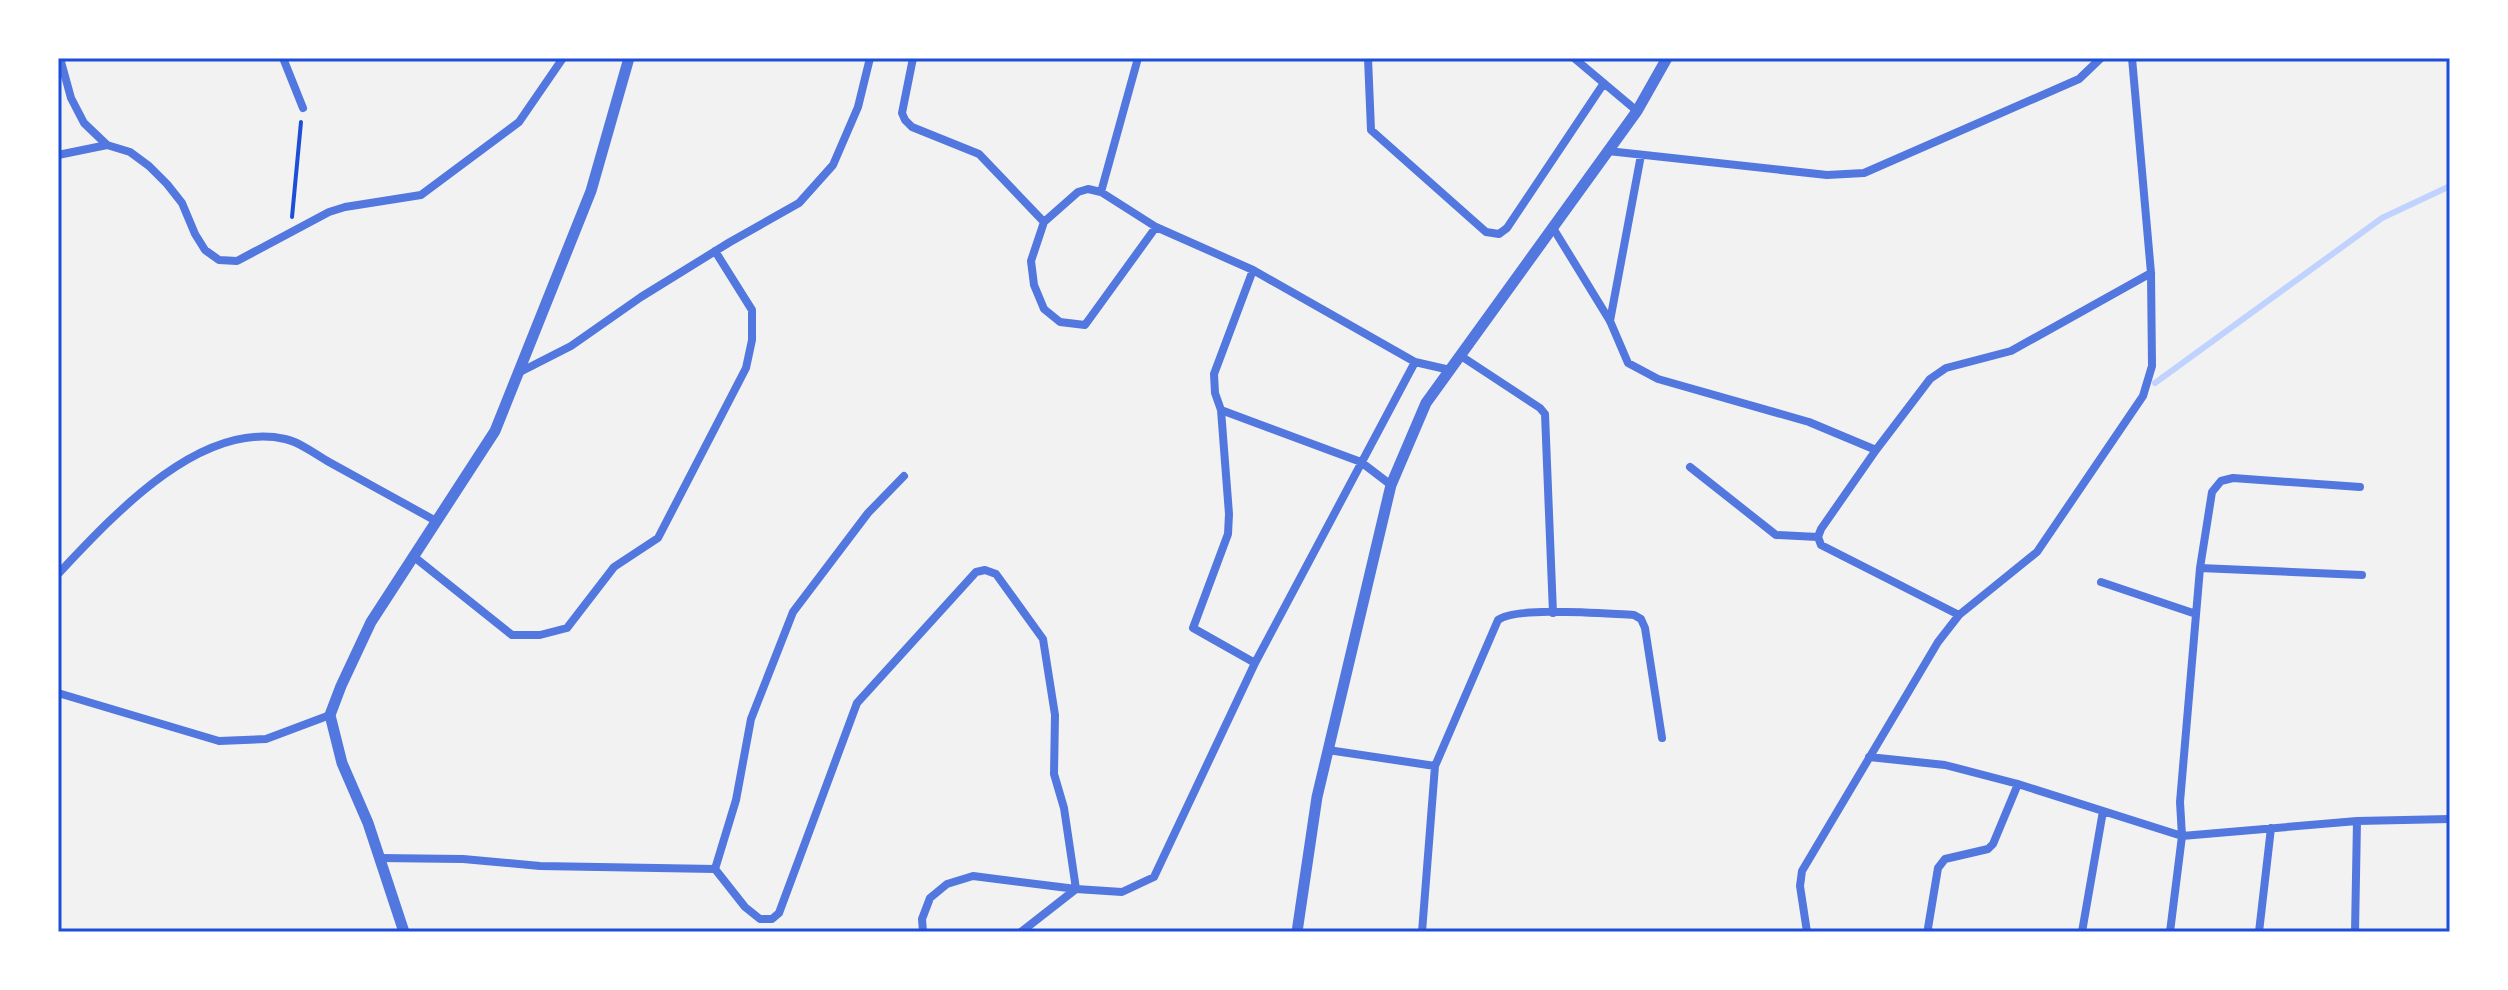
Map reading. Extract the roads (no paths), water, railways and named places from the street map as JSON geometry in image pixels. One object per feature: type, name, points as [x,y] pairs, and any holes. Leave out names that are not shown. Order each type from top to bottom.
[{"type":"street","points":[[60,58],[71,98],[84,123],[107,145],[130,152],[167,184],[182,203],[205,250],[219,260],[237,261],[290,230],[329,212],[421,195],[519,122],[563,58]]},
{"type":"street","points":[[283,58],[303,108]]},
{"type":"street","points":[[404,932],[368,823],[342,763],[330,715],[371,622],[495,431],[591,191],[629,58]]},
{"type":"street","points":[[517,373],[571,346],[641,297],[799,203],[833,165],[858,107],[870,58]]},
{"type":"street","points":[[913,58],[902,113],[905,120],[912,127],[979,154],[1044,222]]},
{"type":"street","points":[[1101,192],[1138,58]]},
{"type":"street","points":[[1368,58],[1371,130],[1486,232],[1499,234],[1507,228],[1604,83]]},
{"type":"street","points":[[1574,58],[1637,111]]},
{"type":"street","points":[[1297,932],[1317,797],[1391,485],[1426,403],[1637,111],[1667,58]]},
{"type":"street","points":[[1608,151],[1827,175],[1864,173],[2079,79],[2101,58]]},
{"type":"street","points":[[1807,932],[1800,886],[1802,871],[1938,642],[1959,615],[2037,552],[2143,396],[2152,366],[2151,273],[2132,58]]},
{"type":"street","points":[[58,155],[107,145]]},
{"type":"street","points":[[1610,321],[1641,155]]},
{"type":"street","points":[[1156,227],[1085,325],[1060,322],[1044,309],[1034,285],[1031,261],[1044,222],[1078,192],[1088,189],[1101,192],[1156,227],[1253,270],[1415,362],[1450,370]]},
{"type":"street","points":[[1553,228],[1610,321],[1628,363],[1658,379],[1809,422],[1876,450]]},
{"type":"street","points":[[413,556],[512,635],[540,635],[567,628],[614,567],[658,538],[746,368],[752,340],[752,310],[715,251]]},
{"type":"street","points":[[1253,270],[1214,374],[1215,393],[1221,410],[1228,534],[1193,628],[1255,663]]},
{"type":"street","points":[[1959,615],[1821,545],[1818,537],[1821,529],[1930,379],[1946,368],[2011,351],[2151,273]]},
{"type":"street","points":[[1461,356],[1545,414],[1553,613]]},
{"type":"street","points":[[923,932],[922,919],[930,898],[947,884],[973,876],[1122,892],[1154,877],[1255,663],[1415,362]]},
{"type":"street","points":[[1221,410],[1361,462],[1391,485]]},
{"type":"street","points":[[58,574],[91,539],[164,474],[201,451],[250,436],[288,439],[436,521]]},
{"type":"street","points":[[1690,467],[1776,535],[1818,537]]},
{"type":"street","points":[[715,869],[736,800],[751,719],[793,612],[868,513],[904,476]]},
{"type":"street","points":[[2170,932],[2182,836],[2180,802],[2200,568],[2212,492],[2221,481],[2233,478],[2360,487]]},
{"type":"street","points":[[2200,568],[2362,575]]},
{"type":"street","points":[[715,869],[745,907],[760,919],[772,919],[779,913],[857,703],[976,572],[985,570],[996,574],[1043,639],[1055,715],[1054,774],[1064,808],[1076,889]]},
{"type":"street","points":[[2101,582],[2196,614]]},
{"type":"street","points":[[1422,932],[1435,766],[1498,620],[1505,615],[1553,613],[1634,615],[1641,619],[1662,738]]},
{"type":"street","points":[[58,693],[219,741],[266,739],[330,715]]},
{"type":"street","points":[[1328,750],[1435,766]]},
{"type":"street","points":[[1869,757],[1945,765],[2018,784],[2182,836],[2357,821],[2450,819]]},
{"type":"street","points":[[1929,932],[1938,868],[1945,859],[1988,849],[1993,844],[2018,784]]},
{"type":"street","points":[[2082,932],[2103,811]]},
{"type":"street","points":[[2355,932],[2357,821]]},
{"type":"street","points":[[2259,932],[2271,828]]},
{"type":"street","points":[[379,858],[463,859],[540,866],[715,869]]},
{"type":"street","points":[[1021,932],[1076,889]]},
{"type":"waterway","points":[[2155,383],[2382,218],[2450,186]]}]
